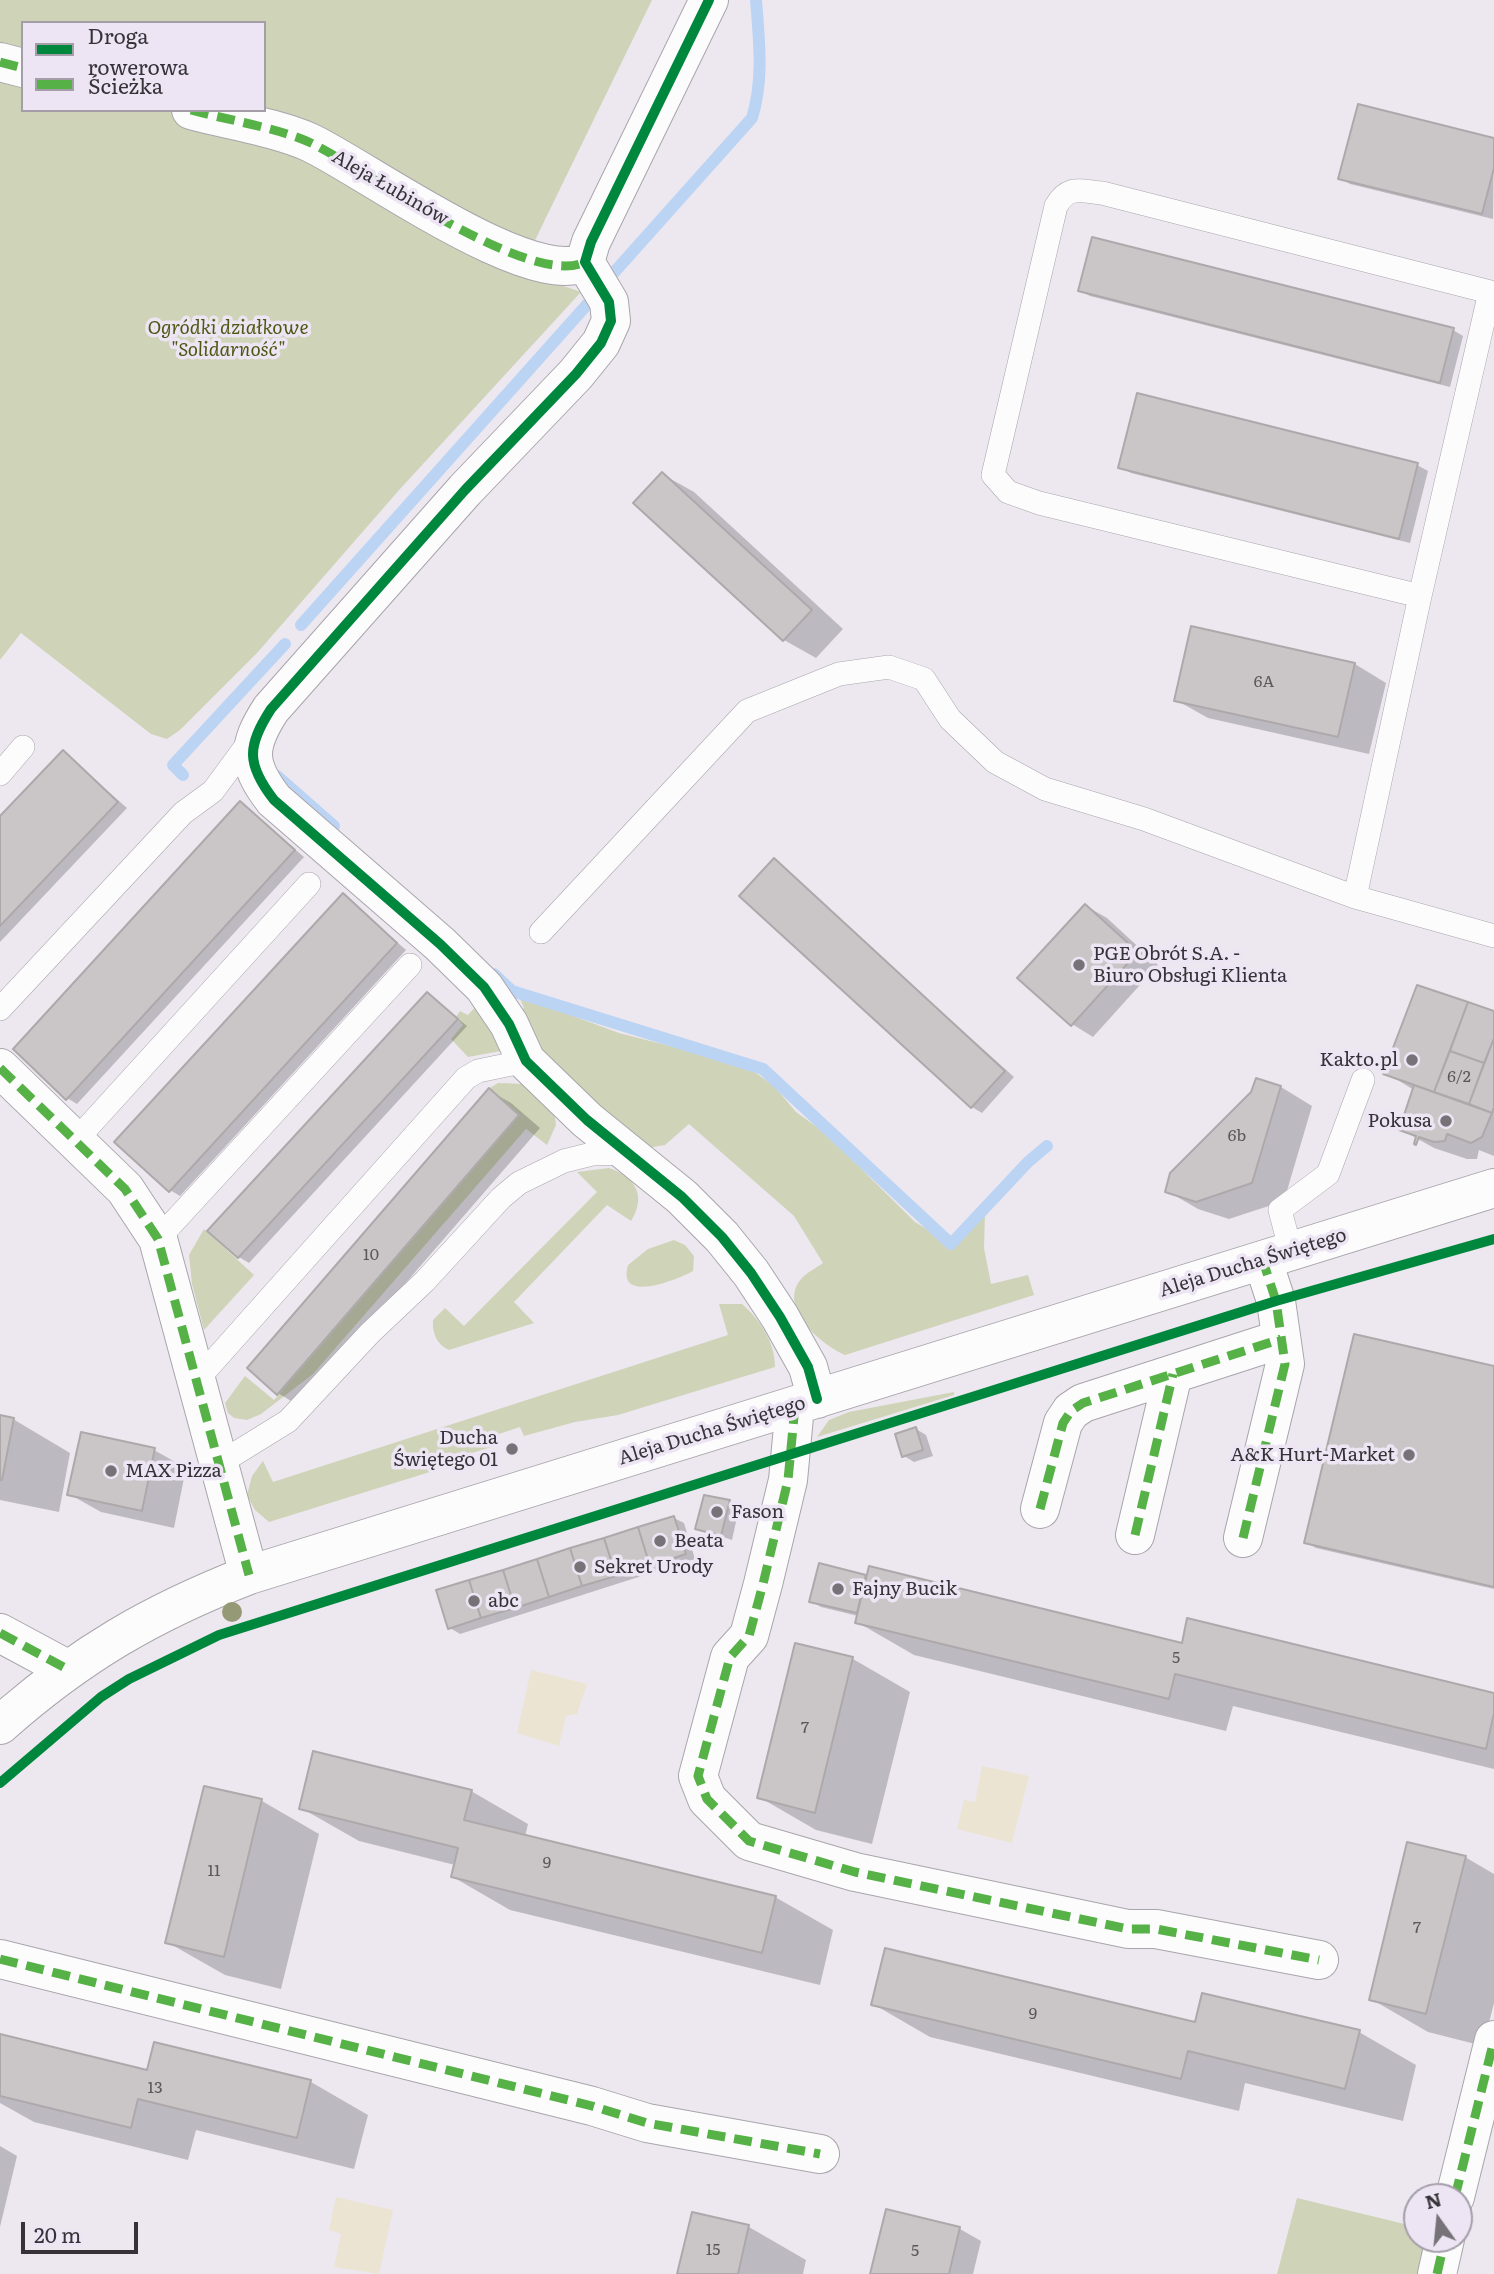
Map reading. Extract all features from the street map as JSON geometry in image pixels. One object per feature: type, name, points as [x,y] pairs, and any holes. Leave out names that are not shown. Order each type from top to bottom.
[{"type":"street","points":[[709,0],[591,242],[585,262],[609,302],[611,321],[601,343],[576,374],[465,490],[271,709],[254,736],[253,763],[261,783],[274,800],[440,944],[484,987],[509,1024],[526,1062],[625,1153],[682,1196],[751,1273],[808,1367],[806,1402],[749,1636],[730,1657],[698,1776],[707,1799],[722,1816],[749,1841],[855,1872],[1128,1929],[1156,1929],[1319,1960]]},
{"type":"street","points":[[0,62],[21,67]]},
{"type":"street","name":"Aleja Łubinów","points":[[198,112],[309,142],[485,242],[530,260],[556,268],[573,268],[585,262]]},
{"type":"street","points":[[0,1068],[77,1139],[125,1189],[158,1239],[249,1575]]},
{"type":"street","name":"Aleja Ducha Świętego","points":[[0,1725],[67,1670],[161,1612],[249,1575],[1494,1188]]},
{"type":"street","points":[[1242,1538],[1285,1364],[1276,1301],[1277,1256]]},
{"type":"street","points":[[1040,1509],[1063,1423],[1071,1411],[1083,1403],[1281,1339]]},
{"type":"street","points":[[1135,1535],[1173,1374]]},
{"type":"street","points":[[0,1633],[67,1670]]},
{"type":"street","points":[[0,1959],[592,2106],[647,2123],[820,2154]]},
{"type":"street","points":[[1458,2183],[1494,2040]]},
{"type":"street","points":[[1437,2274],[1442,2253]]},
{"type":"lane","points":[[1355,897],[1420,596],[1492,287],[1102,193],[1070,189],[1063,193],[1056,206],[993,475],[1008,492],[1039,503],[1420,596]]},
{"type":"lane","points":[[541,932],[747,711],[839,674],[889,667],[925,679],[950,719],[995,762],[1045,789],[1144,818],[1355,897],[1494,936]]},
{"type":"lane","points":[[0,1009],[183,814],[213,791],[254,736]]},
{"type":"lane","points":[[0,774],[23,747]]},
{"type":"lane","points":[[77,1139],[309,884]]},
{"type":"lane","points":[[158,1239],[410,965]]},
{"type":"lane","points":[[196,1381],[466,1078],[478,1071],[526,1062]]},
{"type":"lane","points":[[1277,1256],[1280,1210],[1328,1174],[1363,1080]]},
{"type":"lane","points":[[220,1462],[288,1421],[370,1333],[425,1281],[500,1198],[519,1182],[564,1161],[592,1154],[625,1153]]},
{"type":"green space","name":"Ogródki działkowe \"Solidarność\"","points":[[0,0],[652,0],[520,271],[581,292],[400,489],[257,653],[180,730],[167,739],[151,734],[21,633],[0,660]]},
{"type":"green space","points":[[519,996],[619,1033],[705,1055],[756,1073],[774,1086],[796,1112],[824,1132],[915,1222],[933,1233],[949,1250],[985,1213],[984,1248],[991,1284],[1028,1275],[1034,1295],[845,1355],[836,1350],[815,1334],[798,1313],[795,1290],[801,1279],[823,1263],[794,1216],[689,1124],[665,1145],[647,1148],[541,1053],[517,1014],[524,1008]]},
{"type":"green space","points":[[479,1003],[501,1051],[468,1057],[451,1039],[463,1025],[456,1017],[460,1011],[468,1015]]},
{"type":"green space","points":[[498,1083],[525,1084],[554,1110],[556,1125],[547,1145],[526,1129],[313,1374],[261,1414],[247,1420],[234,1418],[228,1413],[225,1403],[245,1376],[274,1400],[520,1115],[490,1088]]},
{"type":"green space","points":[[609,1168],[626,1176],[636,1188],[638,1203],[631,1221],[607,1205],[514,1302],[534,1323],[449,1350],[441,1345],[434,1334],[433,1320],[445,1308],[464,1326],[597,1192],[577,1172]]},
{"type":"green space","points":[[204,1229],[254,1275],[204,1330],[192,1284],[189,1255]]},
{"type":"green space","points":[[674,1240],[685,1245],[694,1256],[693,1271],[651,1286],[631,1284],[627,1277],[628,1265],[648,1249]]},
{"type":"green space","points":[[719,1304],[742,1304],[755,1317],[769,1340],[775,1367],[618,1415],[575,1422],[524,1436],[520,1427],[496,1435],[498,1445],[456,1458],[433,1471],[269,1522],[255,1510],[247,1495],[252,1476],[263,1461],[273,1482],[728,1335]]},
{"type":"green space","points":[[954,1392],[954,1395],[817,1437],[829,1420],[849,1412]]},
{"type":"green space","points":[[1297,2198],[1403,2224],[1403,2253],[1424,2253],[1419,2274],[1277,2274]]},
{"type":"sand","points":[[531,1670],[587,1684],[577,1714],[566,1716],[559,1746],[517,1733]]},
{"type":"sand","points":[[982,1766],[1029,1776],[1012,1843],[957,1829],[964,1800],[975,1802]]},
{"type":"sand","points":[[336,2197],[393,2210],[379,2274],[334,2267],[341,2234],[329,2230]]},
{"type":"building","points":[[1358,104],[1494,138],[1494,168],[1482,214],[1338,179]]},
{"type":"building","points":[[1092,237],[1454,328],[1440,383],[1078,291]]},
{"type":"building","points":[[1137,393],[1418,463],[1399,539],[1118,468]]},
{"type":"building","points":[[662,472],[812,610],[783,641],[633,503]]},
{"type":"building","points":[[1191,626],[1355,663],[1338,737],[1174,701]]},
{"type":"building","points":[[63,750],[118,802],[0,926],[0,816]]},
{"type":"building","points":[[240,801],[295,850],[66,1100],[13,1049]]},
{"type":"building","points":[[774,858],[1005,1071],[971,1108],[739,896]]},
{"type":"building","points":[[343,893],[397,943],[169,1192],[114,1142]]},
{"type":"building","points":[[1085,904],[1138,952],[1071,1026],[1017,978]]},
{"type":"building","points":[[1417,985],[1468,1002],[1434,1092],[1383,1074]]},
{"type":"building","points":[[427,992],[458,1019],[238,1258],[207,1231]]},
{"type":"building","points":[[1468,1002],[1494,1011],[1494,1038],[1484,1063],[1450,1051]]},
{"type":"building","points":[[1494,1038],[1494,1107],[1492,1113],[1469,1104]]},
{"type":"building","points":[[1450,1051],[1484,1063],[1469,1104],[1434,1092]]},
{"type":"building","points":[[1256,1078],[1281,1086],[1252,1183],[1196,1202],[1165,1192],[1170,1173],[1251,1092]]},
{"type":"building","name":"Pokusa","points":[[1414,1085],[1492,1113],[1482,1137],[1471,1143],[1447,1134],[1445,1141],[1434,1142],[1419,1137],[1416,1145],[1414,1144],[1416,1136],[1399,1130]]},
{"type":"building","points":[[489,1088],[519,1115],[277,1395],[247,1368]]},
{"type":"building","name":"A&K Hurt-Market","points":[[1354,1334],[1494,1366],[1494,1587],[1304,1543]]},
{"type":"building","points":[[0,1415],[14,1418],[2,1480],[0,1480]]},
{"type":"building","points":[[916,1427],[923,1450],[902,1457],[895,1434]]},
{"type":"building","name":"MAX Pizza","points":[[81,1432],[155,1448],[142,1511],[67,1495]]},
{"type":"building","points":[[704,1495],[730,1500],[721,1536],[695,1529]]},
{"type":"building","points":[[674,1516],[686,1554],[650,1566],[638,1527]]},
{"type":"building","points":[[638,1527],[650,1566],[616,1576],[604,1538]]},
{"type":"building","points":[[604,1538],[616,1576],[582,1586],[570,1548]]},
{"type":"building","points":[[570,1548],[582,1586],[549,1597],[537,1559]]},
{"type":"building","points":[[537,1559],[549,1597],[515,1608],[503,1570]]},
{"type":"building","points":[[819,1563],[866,1575],[857,1613],[809,1602]]},
{"type":"building","points":[[869,1566],[1182,1643],[1187,1618],[1494,1693],[1494,1713],[1486,1749],[1175,1674],[1169,1699],[855,1623]]},
{"type":"building","points":[[503,1570],[515,1608],[481,1618],[469,1580]]},
{"type":"building","points":[[469,1580],[481,1618],[448,1629],[436,1590]]},
{"type":"building","points":[[795,1643],[853,1657],[815,1813],[757,1798]]},
{"type":"building","points":[[313,1751],[472,1790],[464,1820],[776,1896],[762,1953],[451,1877],[458,1848],[299,1809]]},
{"type":"building","points":[[204,1786],[262,1799],[224,1957],[165,1943]]},
{"type":"building","points":[[1407,1842],[1466,1856],[1426,2014],[1369,2000]]},
{"type":"building","points":[[885,1948],[1195,2022],[1202,1993],[1360,2030],[1345,2089],[1188,2051],[1181,2079],[871,2005]]},
{"type":"building","points":[[0,2034],[147,2070],[154,2042],[311,2080],[297,2138],[138,2099],[131,2128],[0,2096]]},
{"type":"building","points":[[886,2209],[960,2227],[949,2274],[870,2274]]},
{"type":"building","points":[[692,2212],[749,2225],[738,2274],[677,2274]]},
{"type":"waterway","points":[[610,277],[752,118],[759,74],[756,0]]},
{"type":"waterway","points":[[301,625],[592,299]]},
{"type":"waterway","points":[[183,775],[173,765],[285,644]]},
{"type":"waterway","points":[[277,776],[334,826]]},
{"type":"waterway","points":[[494,974],[512,991],[763,1069],[951,1244],[1028,1162],[1047,1146]]},
{"type":"marked path","points":[[0,62],[21,67]]},
{"type":"marked path","points":[[199,112],[311,143],[448,223],[527,259],[560,266],[585,262]]},
{"type":"marked path","points":[[0,1068],[125,1189],[158,1239],[249,1575]]},
{"type":"marked path","points":[[1243,1538],[1285,1364],[1276,1301],[1263,1261]]},
{"type":"marked path","points":[[1040,1509],[1063,1423],[1071,1411],[1083,1403],[1281,1339]]},
{"type":"marked path","points":[[1135,1535],[1173,1374]]},
{"type":"marked path","points":[[795,1406],[788,1480],[763,1584],[749,1636],[730,1657],[698,1776],[707,1799],[749,1841],[855,1872],[1128,1929],[1156,1929],[1319,1960]]},
{"type":"marked path","points":[[0,1633],[67,1669]]},
{"type":"marked path","points":[[0,1959],[592,2106],[647,2123],[820,2154]]},
{"type":"marked path","points":[[1458,2183],[1494,2040]]},
{"type":"marked path","points":[[1437,2274],[1442,2253]]},
{"type":"cycle path","points":[[709,0],[591,242],[585,262],[609,302],[611,321],[601,343],[576,374],[465,490],[271,709],[257,734],[253,755],[258,776],[274,800],[440,944],[484,987],[509,1024],[526,1061],[587,1120],[682,1197],[722,1237],[751,1273],[780,1317],[808,1367],[817,1399]]},
{"type":"cycle path","points":[[0,1783],[101,1697],[129,1679],[219,1635],[1276,1301],[1494,1239]]},
{"type":"place","name":"PGE Obrót S.A. - Biuro Obsługi Klienta","points":[[1079,965]]},
{"type":"place","name":"Kakto.pl","points":[[1412,1060]]},
{"type":"place","name":"Pokusa","points":[[1446,1121]]},
{"type":"place","name":"Ducha Świętego 01","points":[[512,1449]]},
{"type":"place","name":"A&K Hurt-Market","points":[[1409,1455]]},
{"type":"place","name":"MAX Pizza","points":[[111,1471]]},
{"type":"place","name":"Fason","points":[[717,1512]]},
{"type":"place","name":"Beata","points":[[660,1541]]},
{"type":"place","name":"Sekret Urody","points":[[580,1567]]},
{"type":"place","name":"Fajny Bucik","points":[[838,1589]]},
{"type":"place","name":"abc","points":[[474,1601]]}]
